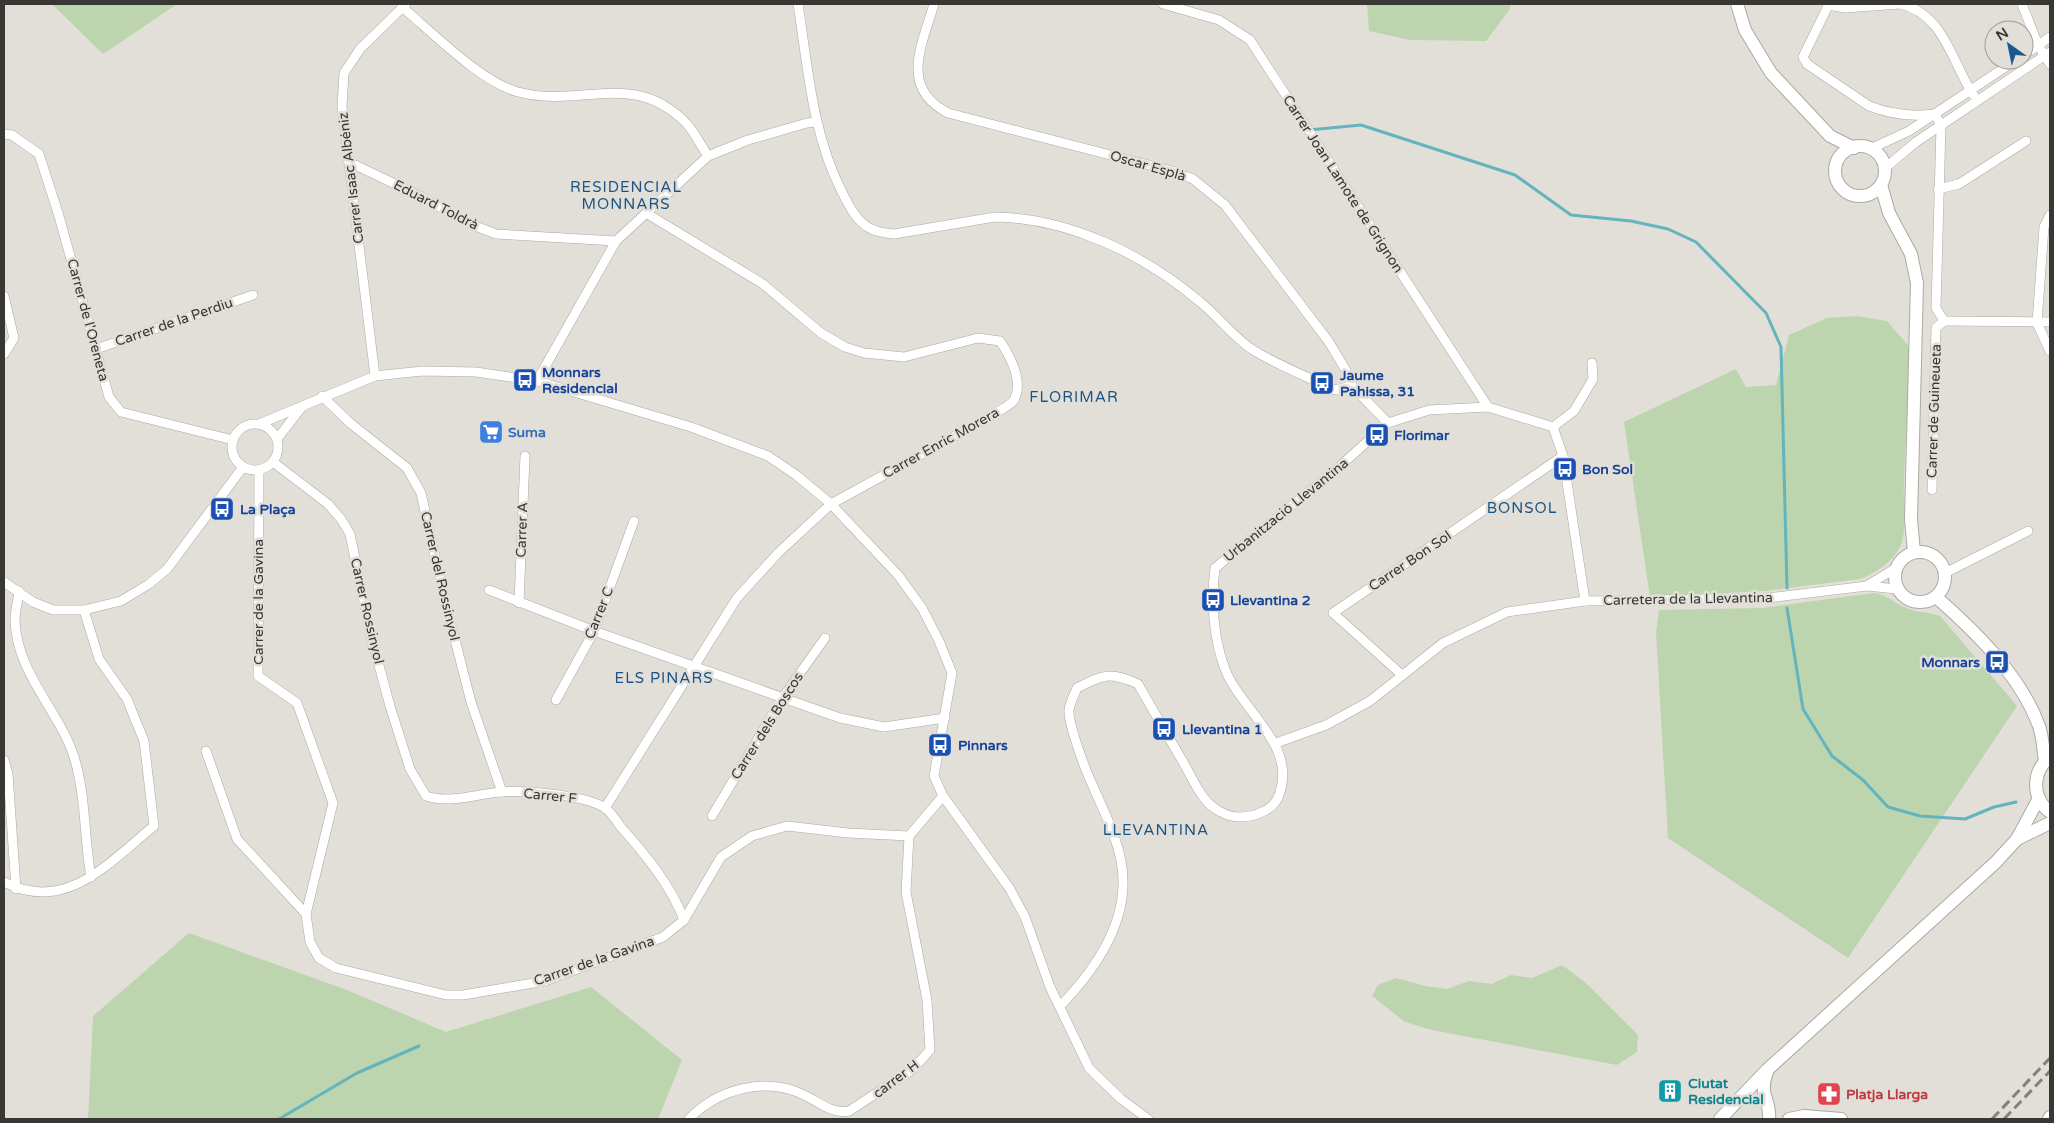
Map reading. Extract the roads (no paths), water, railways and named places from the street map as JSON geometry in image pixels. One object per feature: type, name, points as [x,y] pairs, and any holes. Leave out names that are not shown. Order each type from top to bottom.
[{"type":"street","points":[[798,4],[816,122],[824,151],[850,208],[865,225],[880,233],[894,234],[995,217],[1010,217],[1034,221],[1091,237],[1125,251],[1164,274],[1200,301],[1252,349],[1335,390],[1352,386]]},
{"type":"street","name":"Oscar Esplà","points":[[934,4],[917,62],[918,76],[924,95],[935,107],[948,113],[1172,171],[1193,179],[1225,205],[1329,342],[1348,374],[1352,386],[1388,423]]},
{"type":"street","name":"Carrer Joan Lamote de Grignon","points":[[1163,4],[1219,20],[1250,40],[1488,407]]},
{"type":"street","points":[[1737,4],[1745,30],[1771,73],[1830,136],[1854,148],[1870,149],[1878,153],[1885,168]]},
{"type":"street","points":[[1935,114],[1918,116],[1880,110],[1860,101],[1807,64],[1803,57],[1829,5],[1845,8],[1900,4],[1914,7],[1932,21],[1970,91],[1978,102]]},
{"type":"street","points":[[1914,552],[1911,519],[1917,283],[1911,254],[1889,213],[1881,185],[1885,168],[1908,148],[2048,57],[2038,45],[2022,4]]},
{"type":"street","points":[[404,6],[478,70],[499,84],[518,92],[553,97],[618,92],[638,94],[660,102],[689,126],[708,156]]},
{"type":"street","name":"Carrer Isaac Albéniz","points":[[375,376],[342,106],[344,73],[360,49],[404,6]]},
{"type":"street","points":[[2034,48],[2050,36]]},
{"type":"street","points":[[1870,149],[1892,141],[2001,70]]},
{"type":"street","points":[[1935,114],[1943,131],[1938,189],[1940,197],[1936,308],[1944,321],[2050,322]]},
{"type":"street","points":[[537,381],[616,241],[646,213],[708,156],[748,140],[807,122],[816,122]]},
{"type":"street","name":"Carrer de l'Oreneta","points":[[4,134],[12,135],[39,154],[59,216],[109,397],[121,412],[233,440]]},
{"type":"street","points":[[1830,136],[1837,164],[1837,179],[1840,186],[1846,192],[1861,196],[1889,213]]},
{"type":"street","points":[[1938,189],[1959,184],[2026,141]]},
{"type":"street","points":[[1837,164],[1846,151],[1854,148]]},
{"type":"street","name":"Eduard Toldrà","points":[[348,162],[422,197],[470,224],[496,234],[616,241]]},
{"type":"street","points":[[1861,196],[1868,195],[1881,185]]},
{"type":"street","name":"Carrer Enric Morera","points":[[646,213],[763,284],[821,333],[845,347],[864,354],[904,357],[978,338],[988,338],[1000,341],[1010,355],[1016,379],[1014,401],[995,414],[831,504]]},
{"type":"street","points":[[2050,215],[2044,227],[2037,323],[2050,351]]},
{"type":"street","name":"Carrer de la Perdiu","points":[[96,349],[253,295]]},
{"type":"street","points":[[4,296],[14,338],[4,354]]},
{"type":"street","name":"Carrer de Guineueta","points":[[1932,490],[1936,328],[1944,321]]},
{"type":"street","points":[[1388,423],[1429,410],[1488,407],[1553,427],[1574,411],[1593,379],[1592,363]]},
{"type":"street","points":[[259,424],[267,427],[277,439],[279,448],[273,462],[259,470],[243,467],[234,456],[233,440],[243,427],[259,424],[301,408],[322,396],[375,376],[450,371],[476,372],[537,381],[691,427],[768,456],[796,475],[831,504],[898,575],[922,608],[952,673],[934,776],[943,796],[970,830],[1010,889],[1024,917],[1050,987],[1088,1068],[1110,1089],[1148,1119]]},
{"type":"street","name":"Carrer del Rossinyol","points":[[322,396],[350,423],[407,468],[421,493],[445,601],[471,702],[502,792]]},
{"type":"street","points":[[277,439],[301,408]]},
{"type":"street","name":"Urbanització Llevantina","points":[[1060,1006],[1082,983],[1099,960],[1112,931],[1123,890],[1121,861],[1110,825],[1081,759],[1069,711],[1077,688],[1097,676],[1120,676],[1138,684],[1205,800],[1228,817],[1249,817],[1264,811],[1277,802],[1283,785],[1283,770],[1276,743],[1225,670],[1220,651],[1212,592],[1215,568],[1339,467],[1388,423]]},
{"type":"street","name":"Carretera de la Llevantina","points":[[1553,427],[1563,456],[1585,601],[1767,598],[1867,586],[1897,589]]},
{"type":"street","name":"Carrer A","points":[[519,603],[525,456]]},
{"type":"street","name":"Carrer Bon Sol","points":[[1402,675],[1333,614],[1563,456]]},
{"type":"street","name":"Carrer Rossinyol","points":[[273,462],[328,504],[341,518],[350,534],[371,636],[383,680],[410,770],[420,789]]},
{"type":"street","points":[[4,582],[33,602],[53,610],[84,610],[121,601],[149,584],[167,568],[243,467]]},
{"type":"street","name":"Carrer de la Gavina","points":[[259,470],[258,676],[297,703],[333,803],[306,914],[310,942],[319,958],[336,968],[446,995],[463,995],[545,981],[663,937],[684,920],[721,856],[752,836],[787,826],[848,833],[909,836]]},
{"type":"street","points":[[684,920],[678,904],[637,845],[605,808],[695,668],[737,598],[779,552],[831,504]]},
{"type":"street","name":"Carrer C","points":[[556,700],[594,631],[634,521]]},
{"type":"street","points":[[1945,573],[2028,531]]},
{"type":"street","points":[[1914,552],[1930,554],[1937,559],[1945,573],[1944,586],[1936,597],[1930,601],[1914,602],[1907,600],[1897,589],[1894,575],[1896,568],[1900,561],[1914,552]]},
{"type":"street","name":"Carretera de la Llevantina","points":[[1867,586],[1896,568]]},
{"type":"street","points":[[488,590],[695,668],[840,718],[884,727],[945,718]]},
{"type":"street","points":[[19,591],[15,621],[22,654],[30,675],[61,728],[74,758],[85,808],[85,839],[91,877]]},
{"type":"street","points":[[1936,597],[1984,644],[2006,669],[2039,727],[2047,759],[2038,771],[2035,785],[2039,798],[2050,812]]},
{"type":"street","points":[[1276,743],[1326,724],[1370,700],[1443,643],[1507,612],[1585,601]]},
{"type":"street","points":[[4,882],[16,889],[30,893],[47,894],[75,886],[91,877],[154,826],[144,741],[127,698],[99,658],[84,610]]},
{"type":"street","name":"Carrer dels Boscos","points":[[712,816],[783,697],[825,638]]},
{"type":"street","points":[[2039,727],[2050,737]]},
{"type":"street","points":[[206,751],[237,839],[306,914]]},
{"type":"street","points":[[4,760],[8,774],[16,889]]},
{"type":"street","name":"Carrer F","points":[[420,789],[426,796],[435,799],[462,798],[502,792],[562,795],[605,808]]},
{"type":"street","points":[[909,836],[943,796]]},
{"type":"street","points":[[1723,1118],[1767,1070],[1946,910],[2018,839],[2039,798]]},
{"type":"street","points":[[2018,839],[2050,824]]},
{"type":"street","name":"carrer H","points":[[689,1119],[707,1102],[727,1092],[763,1086],[786,1087],[828,1109],[840,1113],[849,1111],[912,1070],[930,1050],[927,1000],[906,892],[909,836]]},
{"type":"street","points":[[1767,1070],[1762,1091],[1770,1115],[1788,1119],[1824,1116],[1841,1119]]},
{"type":"waterway","points":[[1309,130],[1361,125],[1515,175],[1571,215],[1631,221],[1668,229],[1696,242],[1766,313],[1781,347],[1787,588]]},
{"type":"waterway","points":[[1787,608],[1803,709],[1832,756],[1863,780],[1888,807],[1920,816],[1965,819],[1994,807],[2016,802]]},
{"type":"waterway","points":[[279,1119],[357,1073],[419,1046]]},
{"type":"railway","points":[[1992,1119],[2050,1058]]},
{"type":"railway","points":[[2004,1119],[2050,1071]]},
{"type":"place","name":"Monnars Residencial","points":[[525,380]]},
{"type":"place","name":"Jaume Pahissa, 31","points":[[1322,383]]},
{"type":"place","name":"Suma","points":[[491,432]]},
{"type":"place","name":"Florimar","points":[[1377,435]]},
{"type":"place","name":"Bon Sol","points":[[1565,469]]},
{"type":"place","name":"La Plaça","points":[[222,509]]},
{"type":"place","name":"Llevantina 2","points":[[1213,600]]},
{"type":"place","name":"Monnars","points":[[1997,662]]},
{"type":"place","name":"Llevantina 1","points":[[1164,729]]},
{"type":"place","name":"Pinnars","points":[[940,745]]},
{"type":"place","name":"Ciutat Residencial","points":[[1670,1091]]},
{"type":"place","name":"Platja Llarga","points":[[1829,1094]]},
{"type":"district","name":"RESIDENCIAL MONNARS","points":[[626,196]]},
{"type":"district","name":"FLORIMAR","points":[[1074,397]]},
{"type":"district","name":"BONSOL","points":[[1522,508]]},
{"type":"district","name":"ELS PINARS","points":[[664,678]]},
{"type":"district","name":"LLEVANTINA","points":[[1156,830]]}]
